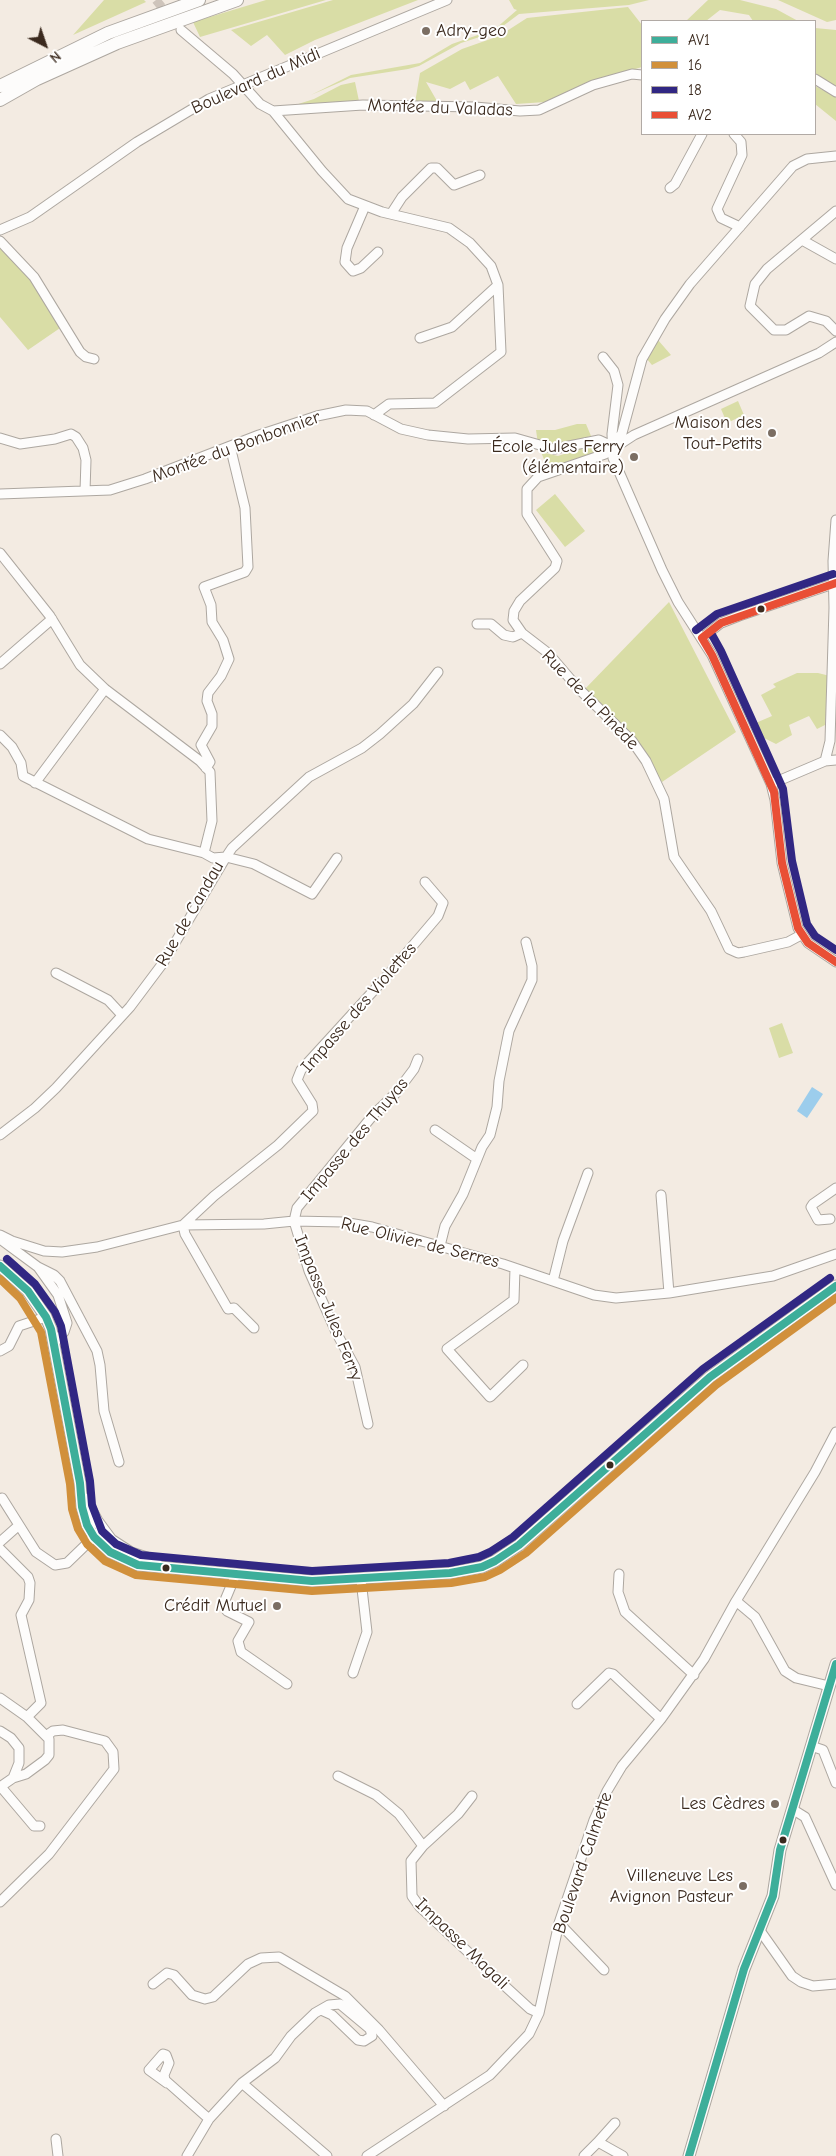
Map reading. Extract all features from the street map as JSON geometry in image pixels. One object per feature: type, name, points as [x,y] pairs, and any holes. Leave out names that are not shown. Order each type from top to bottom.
[{"type":"main road","points":[[0,86],[108,34],[199,0]]},
{"type":"main road","points":[[0,100],[37,79],[100,50],[197,13],[238,0]]},
{"type":"main road","points":[[0,1266],[28,1291],[46,1316],[55,1342],[80,1483],[84,1517],[98,1533],[110,1552],[128,1562],[148,1567],[182,1568],[312,1581],[360,1580],[459,1572],[482,1567],[501,1558],[710,1377],[836,1286]]},
{"type":"main road","points":[[688,2156],[744,1969],[761,1932],[776,1886],[780,1850],[836,1664]]},
{"type":"street","name":"Boulevard du Midi","points":[[0,230],[30,217],[137,142],[193,108],[241,85],[447,0]]},
{"type":"street","points":[[181,30],[233,74],[260,104],[273,111],[322,171],[348,199],[391,214],[449,228],[470,243],[491,266],[498,286],[502,352],[435,403],[388,404],[374,415]]},
{"type":"street","name":"Montée du Valadas","points":[[273,111],[363,105],[475,107],[520,111],[538,110],[593,85],[632,74],[641,76]]},
{"type":"street","points":[[816,81],[836,92]]},
{"type":"street","points":[[670,188],[679,177],[701,135]]},
{"type":"street","points":[[735,135],[741,142],[742,155],[717,209],[721,218],[740,227]]},
{"type":"street","points":[[614,447],[622,433],[642,359],[665,319],[690,284],[794,166],[807,159],[836,156]]},
{"type":"street","points":[[391,214],[402,197],[431,168],[438,168],[454,185],[480,175]]},
{"type":"street","points":[[365,206],[347,248],[345,262],[353,272],[361,268],[378,252]]},
{"type":"street","points":[[836,211],[773,264],[755,284],[750,298],[750,306],[774,330],[786,330],[808,316],[826,321],[836,331]]},
{"type":"street","points":[[802,240],[836,259]]},
{"type":"street","points":[[0,241],[17,256],[34,277],[80,352],[86,357],[94,359]]},
{"type":"street","points":[[420,338],[452,327],[498,286]]},
{"type":"street","points":[[477,624],[491,624],[504,635],[514,637],[522,633],[513,620],[514,611],[520,601],[555,568],[557,561],[527,514],[527,489],[538,477],[601,456],[634,435],[818,353],[836,342]]},
{"type":"street","points":[[603,357],[614,371],[618,385],[612,434],[613,458],[662,570],[678,602],[712,655],[771,784],[775,800],[782,863],[793,913],[801,935],[836,962]]},
{"type":"street","name":"Montée du Bonbonnier","points":[[0,494],[110,490],[317,416],[346,410],[367,410],[401,429],[428,434],[468,439],[515,438],[554,449],[599,440],[614,447]]},
{"type":"street","points":[[0,438],[20,444],[55,439],[71,434],[76,437],[83,448],[86,460],[85,491]]},
{"type":"street","name":"Rue de Candau","points":[[226,858],[213,858],[204,853],[212,822],[210,772],[206,768],[210,762],[201,745],[212,726],[212,714],[207,701],[208,693],[221,676],[229,659],[223,640],[212,622],[211,605],[204,587],[245,572],[248,567],[245,508],[230,446]]},
{"type":"street","points":[[825,761],[830,740],[834,676],[835,583],[832,562],[836,520]]},
{"type":"street","points":[[0,553],[52,619],[80,665],[105,689],[200,761],[206,768]]},
{"type":"street","points":[[702,638],[721,623],[835,583]]},
{"type":"street","points":[[0,664],[52,619]]},
{"type":"street","name":"Rue de la Pinède","points":[[522,633],[548,653],[578,688],[632,741],[643,756],[656,778],[664,799],[674,857],[711,911],[729,949],[738,953],[744,952],[788,942],[801,935]]},
{"type":"street","points":[[337,858],[312,894],[254,864],[226,858],[232,848],[309,777],[362,748],[380,734],[413,704],[438,672]]},
{"type":"street","points":[[35,783],[105,689]]},
{"type":"street","points":[[0,735],[12,747],[21,764],[23,776],[35,783],[148,839],[204,853]]},
{"type":"street","points":[[771,784],[825,761],[836,760]]},
{"type":"street","name":"Rue de Candau","points":[[0,1135],[35,1108],[56,1088],[130,1006],[163,963],[226,858]]},
{"type":"street","name":"Impasse des Violettes","points":[[183,1225],[214,1196],[278,1144],[313,1110],[312,1104],[297,1080],[301,1070],[387,976],[438,916],[443,903],[425,882]]},
{"type":"street","points":[[440,1246],[445,1226],[463,1194],[477,1159],[490,1135],[498,1107],[499,1081],[509,1031],[532,980],[532,966],[526,942]]},
{"type":"street","points":[[56,973],[108,1000],[121,1014]]},
{"type":"street","name":"Impasse des Thuyas","points":[[294,1221],[297,1208],[369,1120],[396,1093],[414,1069],[418,1059]]},
{"type":"street","points":[[435,1130],[477,1159]]},
{"type":"street","points":[[553,1281],[563,1241],[588,1173]]},
{"type":"street","points":[[830,1219],[818,1220],[811,1208],[813,1204],[836,1188]]},
{"type":"street","points":[[661,1195],[669,1293]]},
{"type":"street","name":"Rue Olivier de Serres","points":[[0,1235],[12,1241],[44,1251],[62,1252],[97,1247],[183,1225],[264,1224],[294,1221],[343,1222],[372,1227],[440,1246],[606,1297],[669,1293],[773,1276],[836,1254]]},
{"type":"street","name":"Impasse Jules Ferry","points":[[294,1221],[309,1271],[336,1332],[355,1367],[368,1424]]},
{"type":"street","points":[[183,1225],[185,1234],[228,1309],[234,1308],[254,1328]]},
{"type":"street","points":[[0,1239],[60,1281],[96,1351],[100,1365],[104,1411],[119,1462]]},
{"type":"street","points":[[38,1267],[58,1295],[67,1323],[64,1332],[55,1342]]},
{"type":"street","points":[[516,1268],[514,1300],[447,1350],[490,1397],[523,1365]]},
{"type":"street","points":[[0,1351],[9,1346],[19,1326],[46,1316]]},
{"type":"street","name":"Boulevard Calmette","points":[[367,2156],[490,2075],[504,2063],[529,2034],[539,2012],[559,1923],[594,1820],[607,1791],[622,1766],[661,1719],[694,1674],[736,1601],[780,1532],[836,1432]]},
{"type":"street","points":[[2,1498],[36,1552],[55,1564],[67,1563],[98,1533]]},
{"type":"street","points":[[0,1542],[18,1526]]},
{"type":"street","points":[[0,1549],[28,1577],[30,1583],[29,1600],[21,1615],[41,1703],[27,1717]]},
{"type":"street","points":[[236,1574],[223,1605],[227,1611],[249,1622],[238,1641],[241,1652],[287,1684]]},
{"type":"street","points":[[619,1574],[618,1592],[624,1612],[694,1674]]},
{"type":"street","points":[[353,1673],[368,1632],[360,1580]]},
{"type":"street","points":[[736,1601],[755,1617],[779,1662],[791,1676],[829,1686]]},
{"type":"street","points":[[577,1704],[609,1674],[613,1674],[661,1719]]},
{"type":"street","points":[[0,1698],[27,1717],[49,1739],[48,1755],[45,1760],[26,1774],[13,1778],[1,1787],[34,1826],[40,1826]]},
{"type":"street","points":[[0,1902],[50,1854],[114,1769],[113,1752],[105,1741],[63,1730],[53,1731],[46,1736]]},
{"type":"street","points":[[0,1731],[11,1738],[19,1748],[19,1763],[13,1778]]},
{"type":"street","points":[[811,1746],[823,1750],[836,1783]]},
{"type":"street","points":[[338,1776],[376,1795],[399,1814],[423,1846]]},
{"type":"street","name":"Impasse Magali","points":[[472,1796],[458,1814],[423,1846],[411,1860],[412,1896],[420,1907],[530,2009],[539,2012]]},
{"type":"street","points":[[792,1809],[805,1818],[836,1885]]},
{"type":"street","points":[[559,1923],[604,1970]]},
{"type":"street","points":[[761,1932],[792,1976],[801,1982],[813,1986],[836,1984]]},
{"type":"street","points":[[153,1984],[167,1973],[174,1975],[192,1995],[205,1999],[213,1997],[248,1964],[260,1958],[279,1957],[345,1996],[379,2030],[444,2106]]},
{"type":"street","points":[[187,2156],[209,2119],[242,2083],[274,2058],[291,2036],[309,2018],[321,2010],[334,2003],[340,2004],[370,2029],[372,2036],[364,2041],[358,2040],[332,2015],[321,2010]]},
{"type":"street","points":[[167,2083],[209,2119]]},
{"type":"street","points":[[242,2083],[327,2156]]},
{"type":"street","points":[[584,2156],[615,2123]]},
{"type":"street","points":[[56,2139],[58,2156]]},
{"type":"street","points":[[598,2142],[623,2156]]},
{"type":"green space","points":[[104,0],[144,0],[146,2],[73,35]]},
{"type":"green space","points":[[266,0],[326,0],[200,37],[193,22]]},
{"type":"green space","points":[[333,0],[418,0],[315,40],[285,55],[267,35],[251,46],[231,30]]},
{"type":"green space","points":[[509,0],[649,0],[629,5],[519,14],[495,32],[461,43],[419,66],[350,78],[311,95],[351,75],[420,63],[452,44],[495,29],[517,10],[514,9]]},
{"type":"green space","points":[[708,0],[740,0],[776,9],[796,20],[752,20],[749,15],[720,10],[707,20],[687,20]]},
{"type":"green space","points":[[778,0],[836,0],[836,20],[827,22]]},
{"type":"green space","points":[[628,7],[641,24],[641,67],[586,84],[545,102],[516,104],[498,76],[470,90],[465,81],[450,89],[426,82],[437,101],[415,103],[420,73],[462,49],[499,36],[527,18]]},
{"type":"green space","points":[[816,28],[836,30],[836,87],[816,77]]},
{"type":"green space","points":[[355,82],[359,101],[292,106],[314,99],[341,85]]},
{"type":"green space","points":[[816,87],[836,97],[836,121],[816,105]]},
{"type":"green space","points":[[0,245],[32,278],[63,326],[28,350],[0,317]]},
{"type":"green space","points":[[658,340],[671,355],[652,365],[646,358]]},
{"type":"green space","points":[[738,401],[744,415],[727,423],[721,409]]},
{"type":"green space","points":[[577,424],[586,424],[591,436],[555,446],[538,444],[536,430],[555,430]]},
{"type":"green space","points":[[594,444],[603,451],[548,469],[541,452],[558,456]]},
{"type":"green space","points":[[555,494],[585,531],[565,547],[536,510]]},
{"type":"green space","points":[[669,602],[736,732],[662,782],[634,738],[583,691]]},
{"type":"green space","points":[[797,673],[818,673],[830,676],[825,725],[817,729],[809,716],[789,725],[792,735],[776,744],[756,734],[751,725],[772,716],[761,695],[776,687],[773,684]]},
{"type":"green space","points":[[782,1023],[793,1053],[779,1058],[769,1028]]},
{"type":"water","points":[[812,1087],[823,1094],[807,1118],[797,1111]]},
{"type":"tunnel","points":[[156,0],[169,16]]},
{"type":"transit line","name":"18","points":[[696,630],[717,614],[833,574]]},
{"type":"transit line","name":"AV2","points":[[702,638],[721,623],[836,583]]},
{"type":"transit line","name":"18","points":[[711,633],[721,651],[783,789],[792,861],[807,924],[815,936],[836,950]]},
{"type":"transit line","name":"AV2","points":[[702,638],[712,655],[774,792],[782,863],[798,928],[808,943],[836,962]]},
{"type":"transit line","name":"18","points":[[7,1259],[35,1284],[55,1312],[61,1326],[90,1481],[92,1505],[102,1531],[116,1544],[141,1555],[312,1571],[449,1563],[479,1557],[490,1552],[513,1537],[703,1369],[830,1278]]},
{"type":"transit line","name":"AV1","points":[[0,1266],[28,1291],[46,1317],[51,1329],[80,1483],[82,1507],[87,1525],[94,1537],[110,1552],[138,1565],[312,1581],[450,1573],[482,1567],[495,1561],[519,1545],[710,1377],[836,1286]]},
{"type":"transit line","name":"16","points":[[0,1279],[20,1298],[41,1332],[70,1484],[72,1509],[78,1529],[87,1544],[105,1561],[136,1575],[312,1591],[451,1583],[485,1577],[500,1570],[526,1553],[716,1385],[836,1298]]},
{"type":"transit line","name":"AV1","points":[[689,2156],[744,1969],[773,1896],[780,1850],[836,1664]]},
{"type":"place","name":"Adry-geo","points":[[426,31]]},
{"type":"place","name":"Maison des Tout-Petits","points":[[772,433]]},
{"type":"place","name":"École Jules Ferry (élémentaire)","points":[[634,457]]},
{"type":"place","name":"Crédit Mutuel","points":[[277,1606]]},
{"type":"place","name":"Les Cèdres","points":[[775,1804]]},
{"type":"place","name":"Villeneuve Les Avignon Pasteur","points":[[743,1886]]}]
